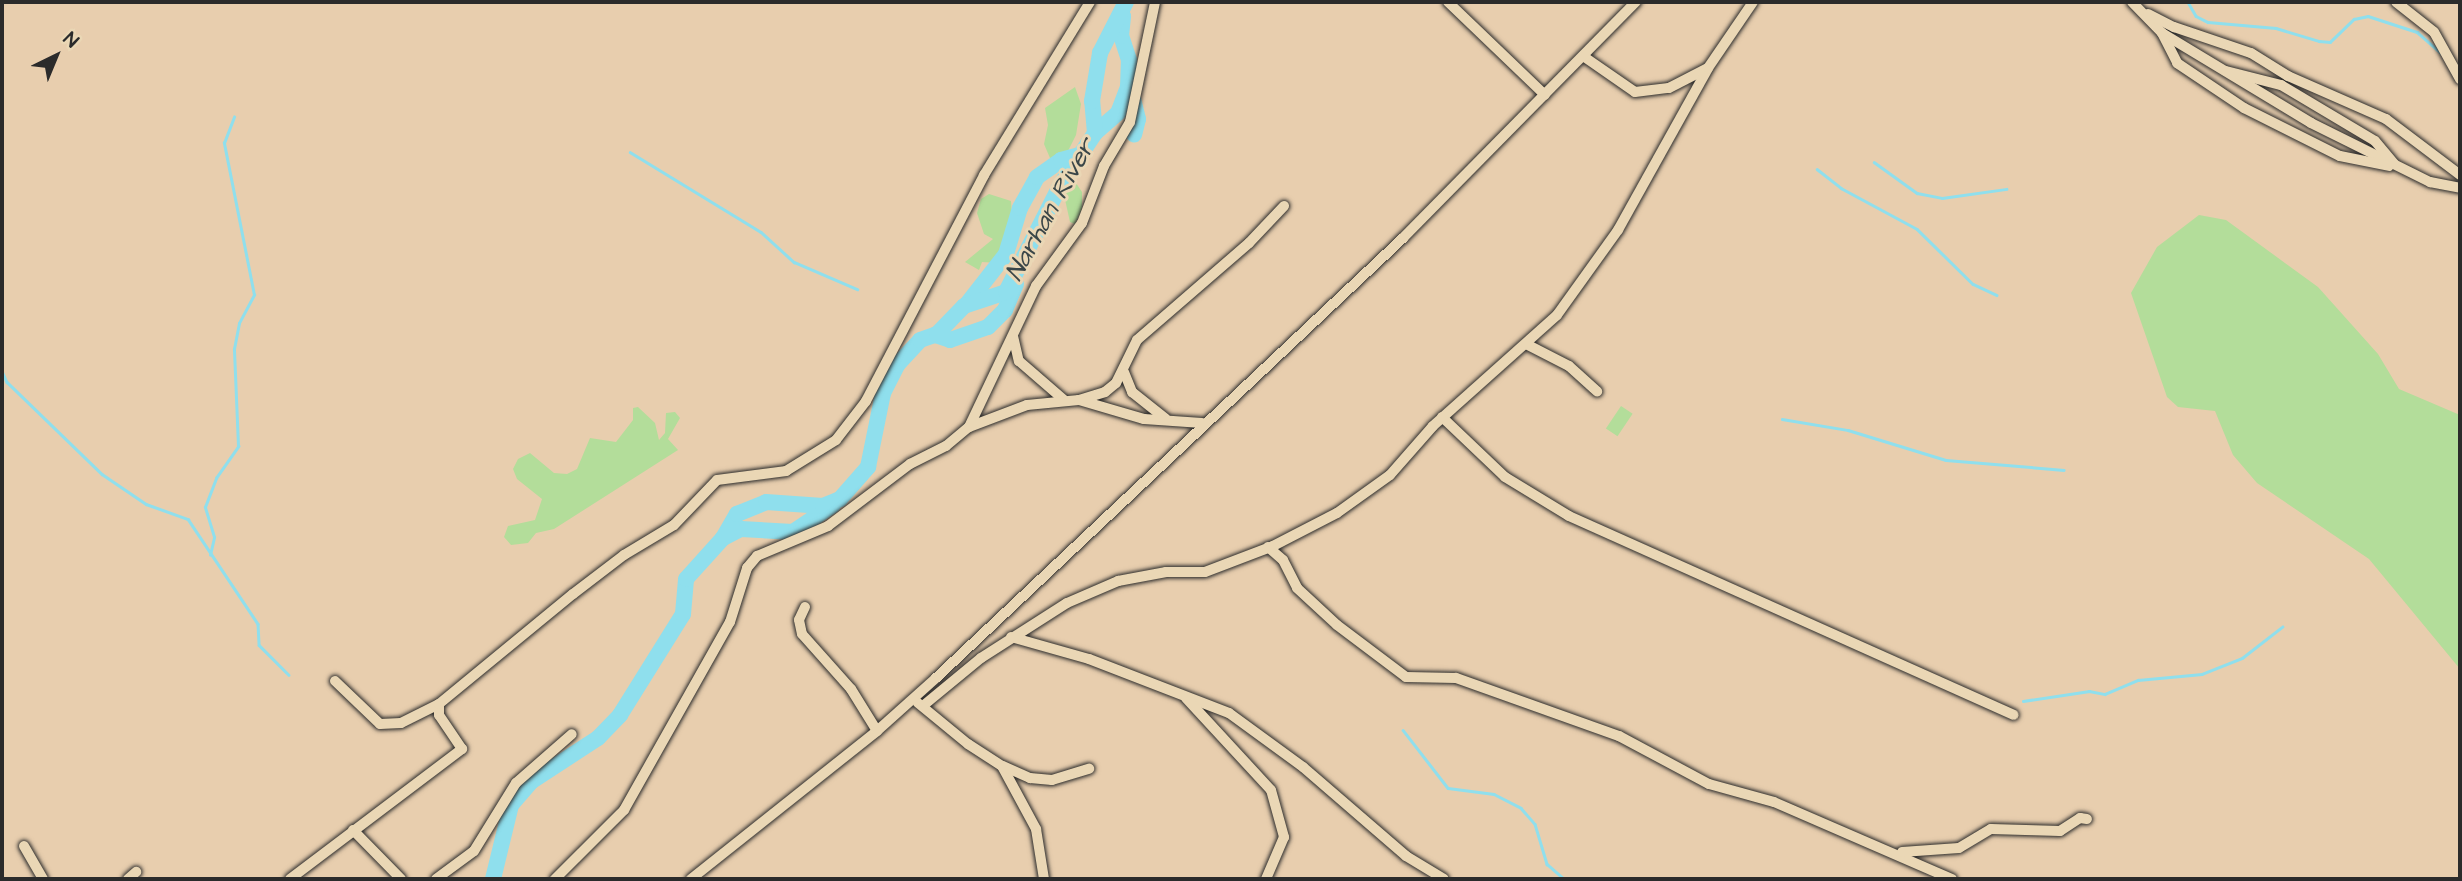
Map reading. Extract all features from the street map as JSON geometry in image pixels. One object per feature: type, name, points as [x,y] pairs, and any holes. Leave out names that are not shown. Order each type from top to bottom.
[{"type":"street","points":[[335,681],[380,724],[401,723],[439,704],[624,555],[674,525],[717,480],[786,471],[836,440],[866,401],[984,175],[1090,2]]},
{"type":"street","points":[[970,427],[1036,286],[1082,223],[1104,166],[1130,122],[1155,2]]},
{"type":"street","points":[[1448,2],[1545,95]]},
{"type":"street","points":[[691,879],[877,731],[911,700],[1402,238],[1636,2]]},
{"type":"street","points":[[924,705],[1011,637],[1067,603],[1118,581],[1167,572],[1205,572],[1268,547],[1365,495],[1412,453],[1442,417],[1528,345],[1557,315],[1618,230],[1708,68],[1753,2]]},
{"type":"street","points":[[2396,2],[2434,32],[2460,79]]},
{"type":"street","points":[[2135,5],[2162,33],[2217,69],[2396,167],[2430,182],[2460,188]]},
{"type":"street","points":[[2135,5],[2174,27],[2251,53],[2288,76],[2386,119],[2460,175]]},
{"type":"street","points":[[2162,33],[2177,63],[2244,108],[2340,156],[2396,167]]},
{"type":"street","points":[[1583,56],[1634,92],[1669,88],[1708,68]]},
{"type":"street","points":[[2217,69],[2281,85],[2375,141],[2396,167]]},
{"type":"street","points":[[557,879],[624,810],[730,622],[747,568],[757,556],[828,526],[910,464],[946,446],[970,427],[1027,405],[1079,400],[1105,392],[1124,372],[1137,340],[1249,243],[1284,206]]},
{"type":"street","points":[[1014,332],[1013,350],[1019,360],[1064,401]]},
{"type":"street","points":[[1528,345],[1569,366],[1597,391]]},
{"type":"street","points":[[1124,372],[1132,392],[1174,424]]},
{"type":"street","points":[[1079,400],[1174,424],[1203,423]]},
{"type":"street","points":[[1442,417],[1505,477],[1569,516],[2014,715]]},
{"type":"street","points":[[1268,547],[1283,560],[1297,588],[1355,640],[1406,677],[1473,683],[1528,707],[1619,736],[1710,784],[1752,793],[1898,852],[1952,879]]},
{"type":"street","points":[[805,607],[799,620],[802,634],[851,689],[877,731]]},
{"type":"street","points":[[1011,637],[1089,659],[1239,720],[1303,767],[1406,856],[1444,879]]},
{"type":"street","points":[[1183,695],[1271,790],[1284,837],[1266,879]]},
{"type":"street","points":[[911,700],[924,705],[968,744],[1002,766],[1030,778],[1052,780],[1089,769]]},
{"type":"street","points":[[290,879],[462,749],[439,715],[439,704]]},
{"type":"street","points":[[436,879],[474,851],[516,783],[572,734]]},
{"type":"street","points":[[1002,766],[1036,829],[1044,879]]},
{"type":"street","points":[[1898,852],[1959,848],[1991,829],[2060,831],[2080,818],[2087,819]]},
{"type":"street","points":[[354,830],[401,879]]},
{"type":"street","points":[[24,846],[43,879]]},
{"type":"green space","points":[[1075,87],[1081,104],[1076,135],[1066,155],[1050,158],[1044,144],[1048,125],[1045,108]]},
{"type":"green space","points":[[1074,180],[1082,192],[1082,209],[1075,224],[1070,222],[1064,195]]},
{"type":"green space","points":[[989,194],[1011,201],[1013,230],[998,263],[982,262],[979,270],[965,262],[993,239],[984,234],[977,213],[981,199]]},
{"type":"green space","points":[[2199,215],[2226,220],[2318,287],[2378,354],[2399,389],[2460,415],[2460,669],[2369,559],[2257,483],[2233,455],[2215,411],[2178,407],[2167,397],[2131,293],[2157,247]]},
{"type":"green space","points":[[1621,406],[1633,414],[1618,436],[1606,428]]},
{"type":"green space","points":[[638,407],[655,423],[659,440],[665,433],[666,413],[675,412],[680,418],[668,439],[678,450],[554,529],[536,533],[528,543],[511,545],[504,537],[508,526],[535,520],[542,499],[517,479],[513,469],[518,459],[530,453],[554,473],[567,474],[577,469],[590,438],[616,442],[633,420],[633,408]]},
{"type":"waterway","name":"Narhan River","points":[[493,879],[511,805],[532,781],[598,738],[620,715],[683,614],[686,579],[723,538],[737,514],[766,502],[823,506],[840,499],[868,467],[883,393],[897,365],[920,340],[937,334],[964,306],[1006,292],[1061,184],[1095,133],[1092,101],[1100,53],[1126,2]]},
{"type":"waterway","points":[[2188,2],[2196,16],[2208,22],[2276,28],[2330,42],[2354,19],[2368,16],[2417,32],[2441,53]]},
{"type":"waterway","points":[[1095,133],[1118,113],[1128,87],[1129,60],[1121,36],[1123,16]]},
{"type":"waterway","points":[[1132,95],[1138,119],[1134,135]]},
{"type":"waterway","points":[[210,555],[214,537],[205,507],[216,478],[238,446],[234,349],[239,323],[254,295],[224,143],[234,117]]},
{"type":"waterway","points":[[630,152],[761,232],[794,262],[857,289]]},
{"type":"waterway","points":[[967,304],[1006,254],[1020,208],[1037,177],[1061,160],[1080,155]]},
{"type":"waterway","points":[[1874,162],[1917,193],[1942,198],[2006,189]]},
{"type":"waterway","points":[[1817,169],[1841,188],[1917,229],[1973,284],[1997,295]]},
{"type":"waterway","points":[[935,335],[950,340],[988,327],[1005,310],[1016,284]]},
{"type":"waterway","points":[[2,371],[7,382],[102,474],[146,504],[188,519],[258,624],[259,645],[289,675]]},
{"type":"waterway","points":[[1782,419],[1848,430],[1946,460],[2064,470]]},
{"type":"waterway","points":[[723,538],[741,529],[793,532],[833,505]]},
{"type":"waterway","points":[[2023,701],[2089,691],[2105,694],[2138,680],[2202,674],[2242,658],[2282,627]]},
{"type":"waterway","points":[[1403,730],[1448,788],[1494,794],[1521,808],[1535,824],[1547,864],[1564,879]]}]
